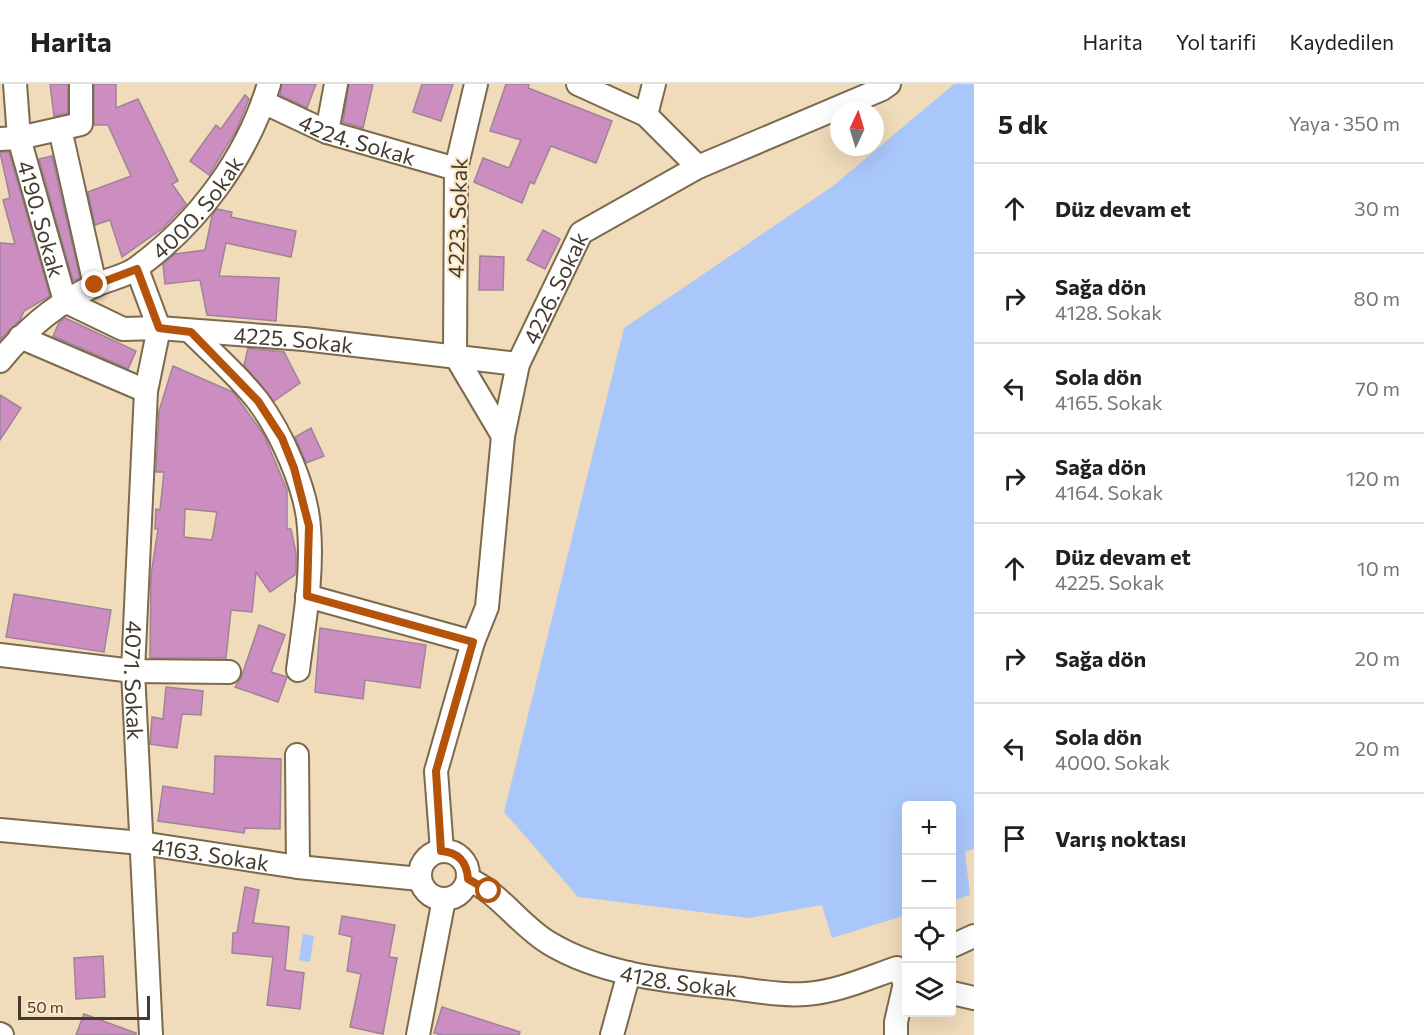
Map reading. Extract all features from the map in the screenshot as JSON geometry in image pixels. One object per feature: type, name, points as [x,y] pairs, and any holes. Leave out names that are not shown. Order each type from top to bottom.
[{"type":"street","name":"4190. Sokak","points":[[15,84],[10,138],[65,301]]},
{"type":"street","points":[[81,84],[71,126],[95,285]]},
{"type":"street","points":[[327,132],[336,84]]},
{"type":"street","name":"4223. Sokak","points":[[454,355],[456,170],[476,84]]},
{"type":"street","points":[[578,84],[645,115],[698,167]]},
{"type":"street","points":[[645,115],[654,84]]},
{"type":"street","name":"4226. Sokak","points":[[473,642],[487,607],[503,436],[518,364],[581,233],[698,167],[889,84]]},
{"type":"street","name":"4224. Sokak","points":[[266,93],[327,132],[456,170]]},
{"type":"street","name":"4000. Sokak","points":[[0,361],[20,337],[65,301],[95,285],[137,269],[193,217],[237,161],[266,93]]},
{"type":"street","points":[[10,138],[71,126]]},
{"type":"street","points":[[137,269],[159,328]]},
{"type":"street","name":"4225. Sokak","points":[[65,301],[123,329],[159,328],[304,339],[518,364]]},
{"type":"street","name":"4071. Sokak","points":[[152,1035],[133,671],[146,391],[159,328]]},
{"type":"street","points":[[191,332],[258,401],[282,438],[294,468],[309,526],[307,596],[298,670]]},
{"type":"street","points":[[20,337],[146,391]]},
{"type":"street","points":[[454,355],[503,436]]},
{"type":"street","points":[[307,596],[473,642],[436,771],[441,851]]},
{"type":"street","points":[[0,655],[133,671],[229,672]]},
{"type":"street","points":[[297,755],[298,867]]},
{"type":"street","name":"4163. Sokak","points":[[0,830],[141,843],[298,867],[420,879]]},
{"type":"street","points":[[441,851],[456,854],[462,859],[468,879],[459,893],[444,899],[428,893],[420,879],[423,863],[428,856],[441,851]]},
{"type":"street","name":"4128. Sokak","points":[[468,879],[489,891],[522,923],[549,943],[574,956],[629,973],[704,985],[805,994],[902,975]]},
{"type":"street","points":[[418,1035],[444,899]]},
{"type":"street","points":[[956,944],[974,936]]},
{"type":"street","points":[[612,1035],[629,973]]},
{"type":"street","points":[[896,1035],[902,987]]},
{"type":"street","points":[[956,994],[974,998]]},
{"type":"water","points":[[954,84],[974,84],[974,849],[965,852],[970,895],[956,900],[956,801],[902,801],[902,916],[832,938],[822,905],[749,918],[578,897],[504,812],[624,328],[833,186],[869,156],[884,156],[884,143]]},
{"type":"water","points":[[303,934],[314,936],[310,962],[299,960]]},
{"type":"building","points":[[50,84],[68,84],[68,113],[54,116]]},
{"type":"building","points":[[94,84],[116,84],[116,108],[138,99],[178,181],[172,184],[186,204],[163,228],[122,257],[110,220],[95,225],[88,192],[131,176],[108,125],[94,125]]},
{"type":"building","points":[[282,84],[316,84],[307,108],[280,95]]},
{"type":"building","points":[[349,84],[373,84],[363,128],[343,122]]},
{"type":"building","points":[[422,84],[453,84],[441,121],[413,112]]},
{"type":"building","points":[[506,84],[529,84],[528,88],[612,121],[596,163],[551,146],[534,184],[530,182],[522,203],[474,182],[483,158],[509,168],[521,140],[490,131]]},
{"type":"building","points":[[245,95],[249,99],[236,131],[209,175],[190,161],[216,125],[221,129]]},
{"type":"building","points":[[0,152],[9,152],[50,296],[24,311],[20,320],[0,340],[0,243],[15,244],[3,200],[10,198]]},
{"type":"building","points":[[52,156],[80,278],[73,281],[39,159]]},
{"type":"building","points":[[217,209],[232,212],[231,217],[296,231],[291,257],[226,243],[219,276],[279,278],[276,321],[207,315],[200,280],[165,284],[163,264],[175,254],[205,250],[212,216]]},
{"type":"building","points":[[543,230],[560,239],[545,269],[527,260]]},
{"type":"building","points":[[480,256],[504,257],[503,290],[479,290]]},
{"type":"building","points":[[65,318],[136,351],[128,369],[53,336],[59,323]]},
{"type":"building","points":[[248,348],[284,352],[300,383],[274,401],[244,365]]},
{"type":"building","points":[[173,366],[233,392],[264,435],[287,490],[287,529],[291,529],[296,553],[296,574],[270,592],[256,572],[252,612],[231,610],[226,658],[150,658],[151,575],[158,529],[155,529],[156,509],[160,510],[164,472],[156,472],[159,411]],"holes":[[[185,509],[217,512],[212,540],[184,537]]]},
{"type":"building","points":[[0,395],[21,408],[0,440]]},
{"type":"building","points":[[311,428],[324,456],[306,463],[295,437]]},
{"type":"building","points":[[14,594],[111,610],[104,652],[6,637]]},
{"type":"building","points":[[259,625],[285,635],[271,672],[287,677],[278,702],[235,687],[241,678]]},
{"type":"building","points":[[320,628],[426,645],[420,688],[365,680],[363,699],[315,692]]},
{"type":"building","points":[[166,687],[203,691],[201,715],[182,714],[177,748],[150,744],[152,717],[163,719]]},
{"type":"building","points":[[215,756],[281,759],[280,829],[245,828],[244,833],[158,821],[163,786],[214,794]]},
{"type":"building","points":[[245,887],[259,890],[253,923],[289,927],[285,970],[304,973],[300,1009],[267,1005],[273,957],[232,953],[233,933],[237,933]]},
{"type":"building","points":[[342,916],[395,925],[389,957],[397,958],[383,1034],[350,1027],[361,974],[347,971],[352,937],[339,934]]},
{"type":"building","points":[[103,956],[105,997],[76,999],[74,958]]},
{"type":"building","points":[[442,1007],[520,1032],[519,1035],[442,1035],[434,1033]]},
{"type":"building","points":[[84,1014],[136,1033],[136,1035],[76,1035]]},
{"type":"route","points":[[95,285],[137,269],[159,328],[191,332],[258,401],[282,438],[294,468],[309,526],[307,596],[473,642],[436,771],[441,851],[449,851],[462,859],[466,865],[468,879],[489,891]]}]
